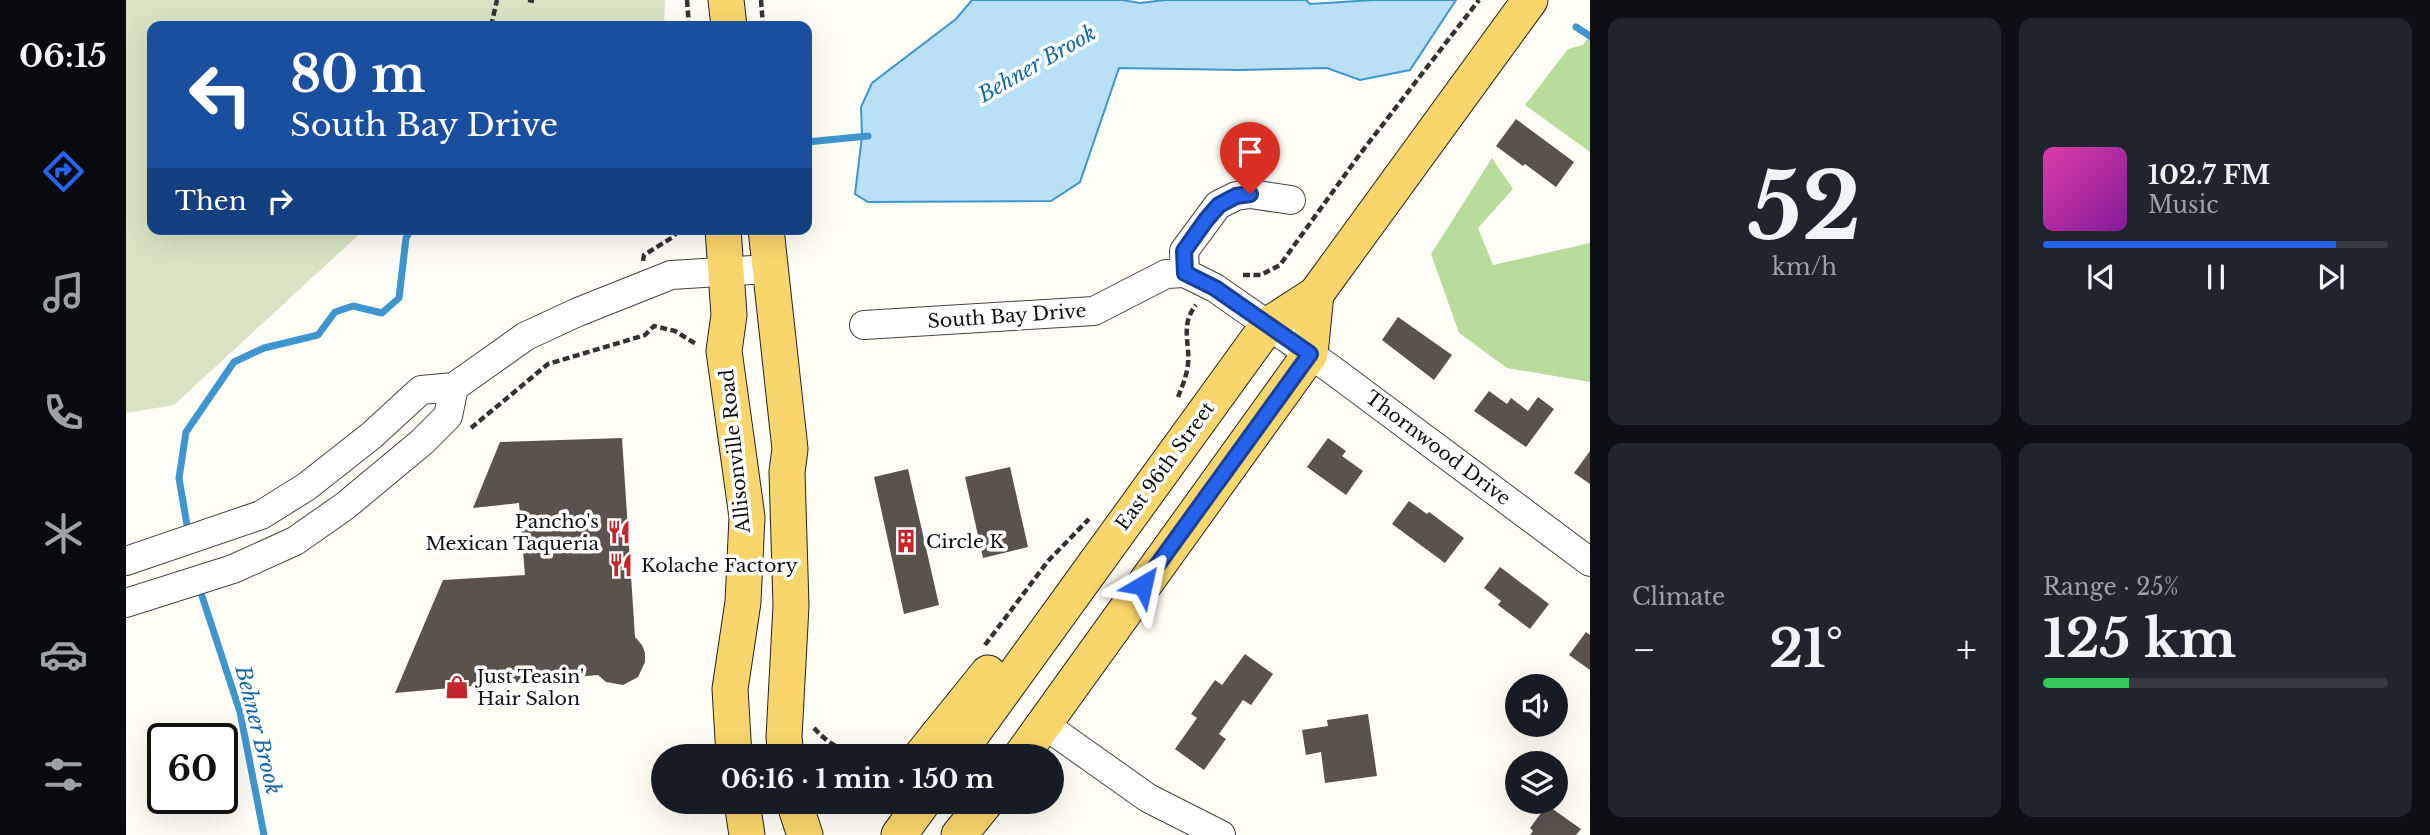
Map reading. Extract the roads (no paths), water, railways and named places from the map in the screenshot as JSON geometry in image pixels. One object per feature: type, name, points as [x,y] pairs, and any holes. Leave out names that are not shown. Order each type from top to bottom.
[{"type":"main road","points":[[726,0],[728,21]]},
{"type":"main road","name":"East 96th Street","points":[[1030,744],[1045,725],[1316,294],[1530,0]]},
{"type":"main road","name":"Allisonville Road","points":[[723,235],[729,315],[724,351],[747,517],[743,602],[730,689],[733,744]]},
{"type":"main road","points":[[766,235],[790,449],[787,472],[791,606],[789,744]]},
{"type":"main road","name":"East 96th Street","points":[[964,744],[1105,523],[1288,338],[1316,294]]},
{"type":"main road","points":[[919,744],[970,696],[1038,604],[1105,523]]},
{"type":"main road","points":[[744,814],[747,835]]},
{"type":"main road","points":[[798,814],[805,835]]},
{"type":"main road","points":[[899,835],[914,814]]},
{"type":"main road","points":[[959,835],[976,814]]},
{"type":"street","points":[[1288,338],[1215,288],[1185,273],[1184,251],[1219,205],[1236,196],[1250,194],[1291,200]]},
{"type":"street","points":[[126,561],[261,514],[306,487],[372,435],[421,390],[454,387],[526,336],[578,312],[671,275],[769,269]]},
{"type":"street","name":"South Bay Drive","points":[[863,325],[1094,311],[1166,274],[1185,273]]},
{"type":"street","name":"Thornwood Drive","points":[[1288,338],[1590,562]]},
{"type":"street","points":[[126,603],[233,569],[295,541],[345,506],[422,442],[448,416],[454,387]]},
{"type":"street","points":[[1045,725],[1148,798],[1221,835]]},
{"type":"water","points":[[972,0],[1122,0],[1140,3],[1165,0],[1306,0],[1310,4],[1373,0],[1456,0],[1410,70],[1360,80],[1327,68],[1119,68],[1080,182],[1051,201],[868,202],[855,194],[862,136],[861,107],[872,83],[956,19]]},
{"type":"waterway","name":"Behner Brook","points":[[1576,27],[1590,36]]},
{"type":"waterway","name":"Behner Brook","points":[[812,142],[868,136]]},
{"type":"waterway","name":"Behner Brook","points":[[187,525],[179,478],[186,432],[234,362],[264,348],[318,335],[335,312],[353,306],[382,313],[399,298],[408,235]]},
{"type":"waterway","name":"Behner Brook","points":[[201,593],[240,712],[264,835]]},
{"type":"place","name":"Pancho's Mexican Taqueria","points":[[619,532]]},
{"type":"place","name":"Circle K","points":[[906,541]]},
{"type":"place","name":"Kolache Factory","points":[[621,565]]},
{"type":"place","name":"Just Teasin' Hair Salon","points":[[457,687]]}]
